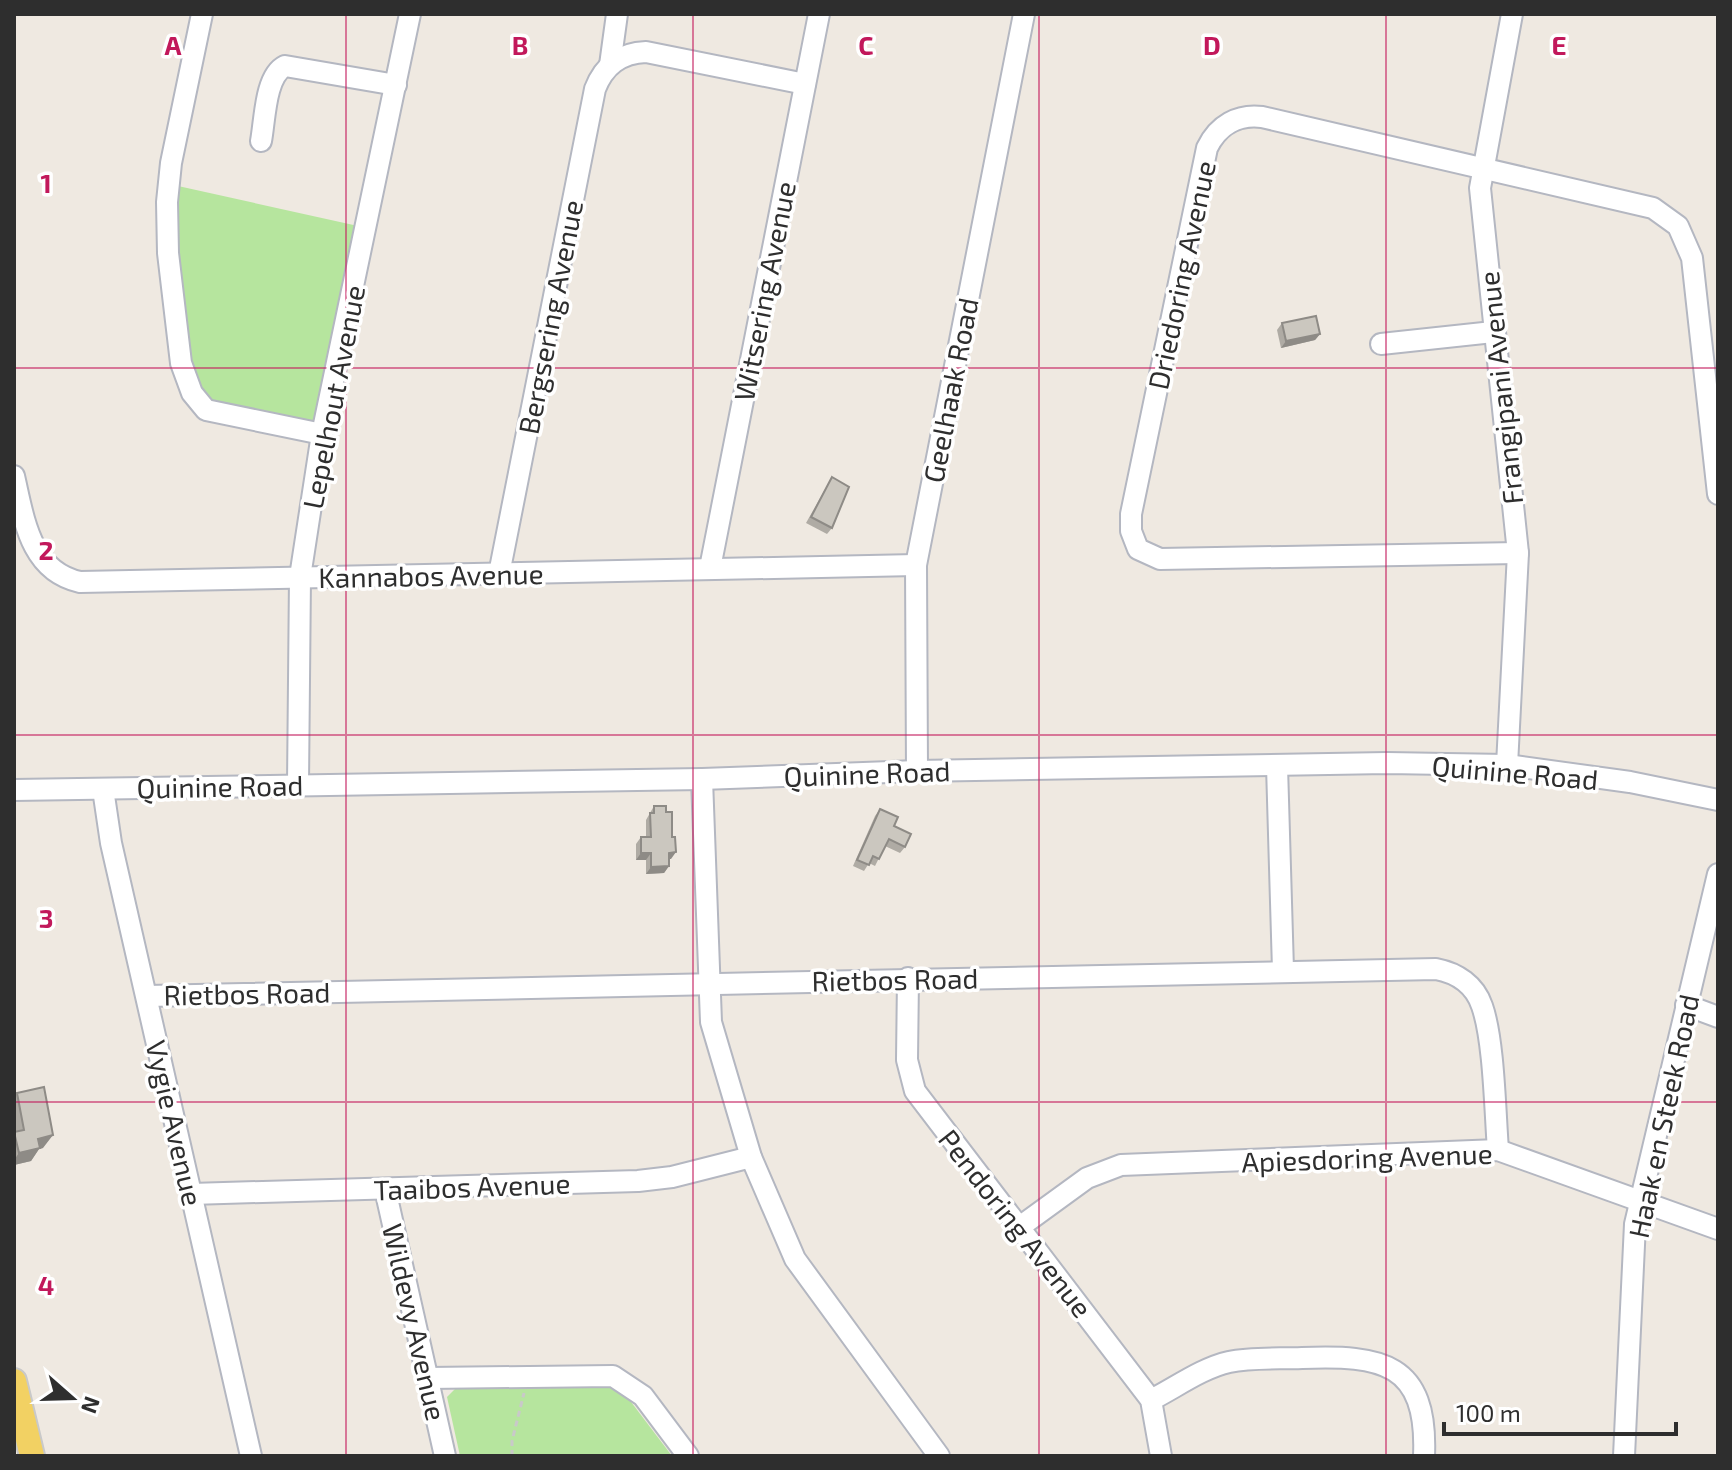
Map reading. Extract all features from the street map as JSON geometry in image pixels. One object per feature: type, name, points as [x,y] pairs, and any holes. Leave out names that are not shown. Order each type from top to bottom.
[{"type":"main road","points":[[14,1381],[32,1456]]},
{"type":"street","points":[[202,14],[171,163],[167,202],[168,253],[181,363],[192,393],[206,410],[322,434]]},
{"type":"street","name":"Lepelhout Avenue","points":[[298,784],[300,577],[322,434],[410,14]]},
{"type":"street","name":"Bergsering Avenue","points":[[499,574],[595,89],[610,65],[617,14]]},
{"type":"street","name":"Witsering Avenue","points":[[710,568],[819,14]]},
{"type":"street","name":"Geelhaak Road","points":[[917,771],[916,565],[1024,14]]},
{"type":"street","name":"Frangipani Avenue","points":[[1507,765],[1518,553],[1480,188],[1481,166],[1512,14]]},
{"type":"street","points":[[610,65],[625,55],[646,52],[805,84]]},
{"type":"street","points":[[261,141],[271,85],[279,69],[285,66],[396,85]]},
{"type":"street","name":"Driedoring Avenue","points":[[1518,553],[1160,559],[1138,549],[1131,531],[1131,514],[1207,148],[1216,133],[1234,120],[1262,117],[1481,166],[1653,208],[1678,226],[1692,258],[1718,494]]},
{"type":"street","points":[[1381,344],[1493,332]]},
{"type":"street","name":"Kannabos Avenue","points":[[14,476],[33,546],[50,568],[69,579],[916,565]]},
{"type":"street","name":"Quinine Road","points":[[14,790],[702,779],[917,771],[1387,763],[1507,765],[1630,782],[1718,800]]},
{"type":"street","points":[[1277,766],[1283,970]]},
{"type":"street","points":[[702,779],[708,982],[713,1038],[751,1157],[795,1259],[939,1456]]},
{"type":"street","name":"Vygie Avenue","points":[[103,789],[111,843],[251,1456]]},
{"type":"street","name":"Haak en Steek Road","points":[[1624,1456],[1635,1224],[1639,1199],[1718,874]]},
{"type":"street","name":"Rietbos Road","points":[[147,996],[1436,969],[1449,971],[1468,983],[1482,1005],[1498,1150]]},
{"type":"street","name":"Pendoring Avenue","points":[[908,978],[907,1060],[915,1091],[1151,1400],[1161,1456]]},
{"type":"street","points":[[1686,1005],[1718,1017]]},
{"type":"street","name":"Apiesdoring Avenue","points":[[1021,1226],[1087,1178],[1121,1165],[1498,1150],[1718,1229]]},
{"type":"street","name":"Taaibos Avenue","points":[[191,1194],[638,1181],[672,1177],[751,1157]]},
{"type":"street","name":"Wildevy Avenue","points":[[385,1189],[445,1456]]},
{"type":"street","points":[[1151,1400],[1226,1362],[1366,1358],[1392,1369],[1413,1392],[1424,1420],[1424,1456]]},
{"type":"street","points":[[428,1378],[598,1375],[620,1379],[643,1396],[688,1456]]},
{"type":"path","points":[[512,1456],[512,1441],[529,1376]]},
{"type":"green space","points":[[178,186],[358,226],[315,420],[308,423],[226,408],[206,398],[196,383],[183,330],[180,298]]},
{"type":"green space","points":[[457,1387],[615,1387],[625,1394],[672,1456],[460,1456],[447,1397]]},
{"type":"building","points":[[1316,316],[1320,334],[1286,341],[1282,323]]},
{"type":"building","points":[[832,477],[849,487],[832,528],[811,517]]},
{"type":"building","points":[[654,806],[666,806],[666,812],[672,812],[672,837],[675,837],[676,852],[669,853],[669,866],[651,867],[651,853],[641,853],[641,837],[651,837],[650,813],[654,813]]},
{"type":"building","points":[[880,809],[898,817],[894,826],[911,834],[905,847],[889,839],[879,859],[873,856],[869,865],[857,860]]},
{"type":"building","points":[[44,1087],[53,1135],[38,1139],[40,1148],[19,1153],[14,1132],[24,1130],[17,1093]]}]
